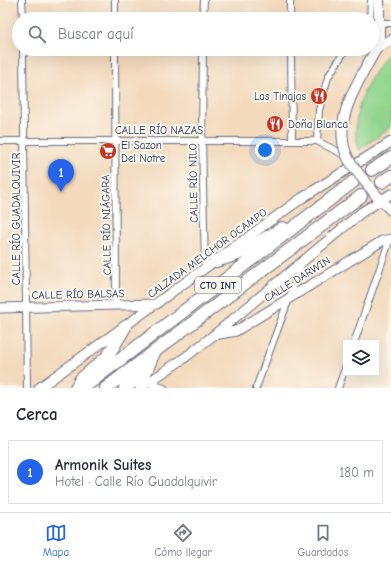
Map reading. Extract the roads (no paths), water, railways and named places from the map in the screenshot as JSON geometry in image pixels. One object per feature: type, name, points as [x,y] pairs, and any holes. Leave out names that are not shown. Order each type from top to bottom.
[{"type":"highway","points":[[372,170],[391,158]]},
{"type":"highway","name":"CTO INT","points":[[83,388],[353,182]]},
{"type":"highway","name":"CTO INT","points":[[106,388],[361,196]]},
{"type":"highway","points":[[216,261],[238,254],[279,229],[299,222]]},
{"type":"highway","points":[[76,388],[81,379],[108,356],[125,327]]},
{"type":"highway","points":[[125,388],[145,373],[154,352]]},
{"type":"main road","points":[[377,12],[379,0]]},
{"type":"main road","points":[[379,47],[391,40]]},
{"type":"main road","points":[[373,56],[356,86],[346,110],[343,140],[348,159],[378,197],[391,210]]},
{"type":"main road","name":"CALZADA MELCHOR OCAMPO","points":[[39,388],[302,198],[391,142]]},
{"type":"main road","name":"CTO INT","points":[[144,386],[214,335],[378,197],[391,194]]},
{"type":"main road","name":"CALLE DARWIN","points":[[214,335],[236,331],[382,242],[390,239]]},
{"type":"main road","name":"CALLE RÍO BALSAS","points":[[0,308],[157,304]]},
{"type":"street","points":[[22,0],[23,12]]},
{"type":"street","points":[[115,0],[115,12]]},
{"type":"street","points":[[203,12],[204,0]]},
{"type":"street","points":[[290,0],[290,12]]},
{"type":"street","points":[[371,0],[373,12]]},
{"type":"street","points":[[379,22],[391,23]]},
{"type":"street","name":"CALLE RÍO GUADALQUIVIR","points":[[23,56],[27,388]]},
{"type":"street","name":"CALLE RÍO NIÁGARA","points":[[115,56],[116,306]]},
{"type":"street","name":"CALLE RÍO NILO","points":[[203,56],[202,140],[205,269]]},
{"type":"street","points":[[291,56],[292,141]]},
{"type":"street","points":[[342,56],[328,77],[319,110],[317,141],[359,162]]},
{"type":"street","name":"CALLE RÍO NAZAS","points":[[0,141],[317,141]]},
{"type":"street","points":[[355,340],[390,239]]},
{"type":"street","points":[[256,388],[302,262]]},
{"type":"street","points":[[338,388],[343,374]]},
{"type":"street","points":[[144,386],[164,388]]},
{"type":"place","name":"Las Tinajas","points":[[319,96]]},
{"type":"place","name":"Doña Blanca","points":[[275,124]]},
{"type":"place","name":"El Sazon Del Notre","points":[[108,151]]},
{"type":"place","name":"Armonik Suites","points":[[61,192]]}]
